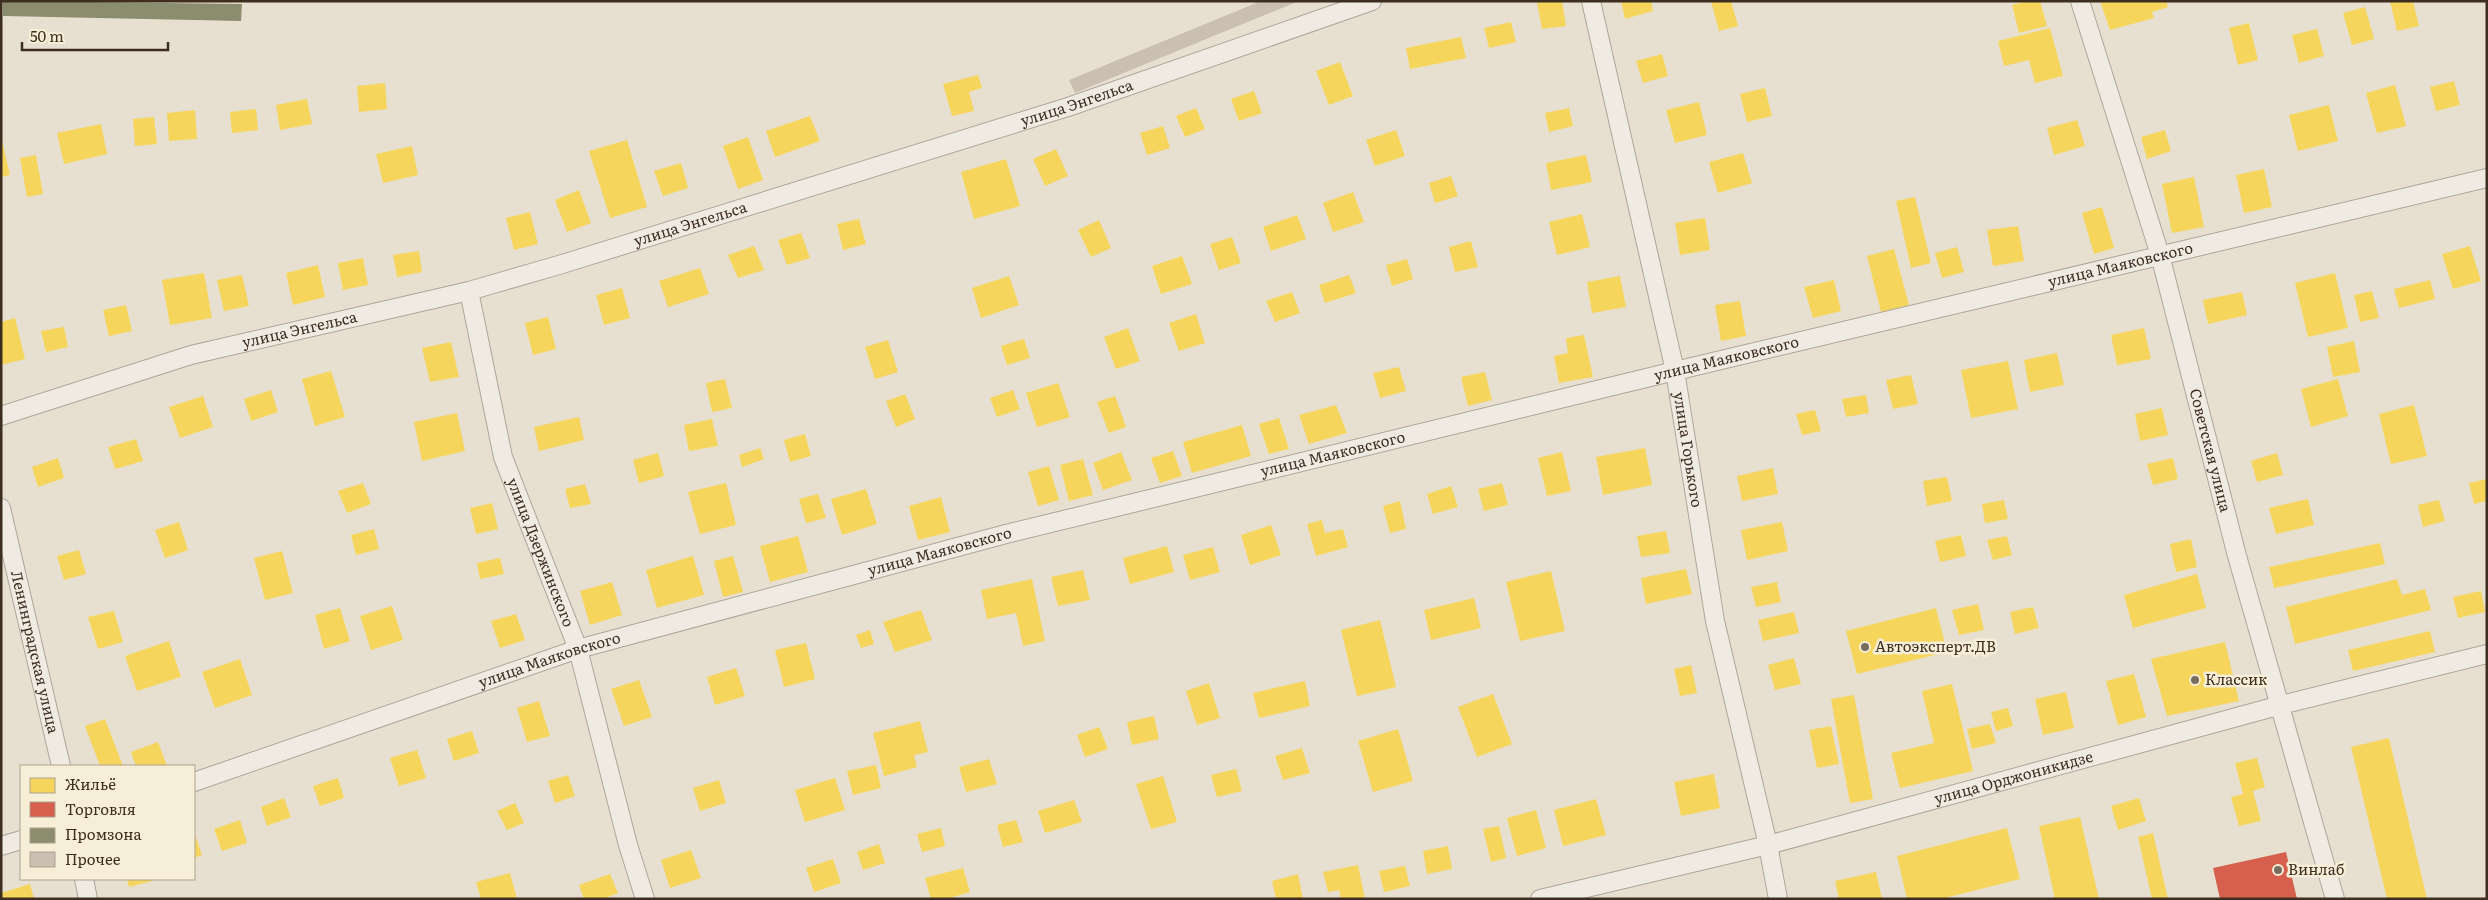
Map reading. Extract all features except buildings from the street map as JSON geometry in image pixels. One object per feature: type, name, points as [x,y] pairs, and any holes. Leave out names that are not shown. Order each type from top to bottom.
[{"type":"street","name":"улица Энгельса","points":[[1,416],[191,356],[468,292],[1068,107],[1372,1]]},
{"type":"street","name":"улица Горького","points":[[1591,1],[1675,371],[1715,621],[1768,845],[1778,899]]},
{"type":"street","name":"Советская улица","points":[[2080,1],[2160,255],[2237,556],[2336,899]]},
{"type":"street","name":"улица Маяковского","points":[[195,782],[578,650],[1006,534],[1675,371],[2487,178]]},
{"type":"street","name":"улица Дзержинского","points":[[468,292],[503,457],[578,650],[628,845],[646,899]]},
{"type":"street","name":"Ленинградская улица","points":[[1,508],[61,765]]},
{"type":"street","name":"улица Орджоникидзе","points":[[1540,899],[1768,845],[2281,705],[2487,654]]},
{"type":"street","points":[[1,846],[20,840]]},
{"type":"street","points":[[84,880],[88,899]]},
{"type":"place","name":"Автоэксперт.ДВ","points":[[1865,647]]},
{"type":"place","name":"Классик","points":[[2195,680]]},
{"type":"place","name":"Винлаб","points":[[2278,870]]}]
